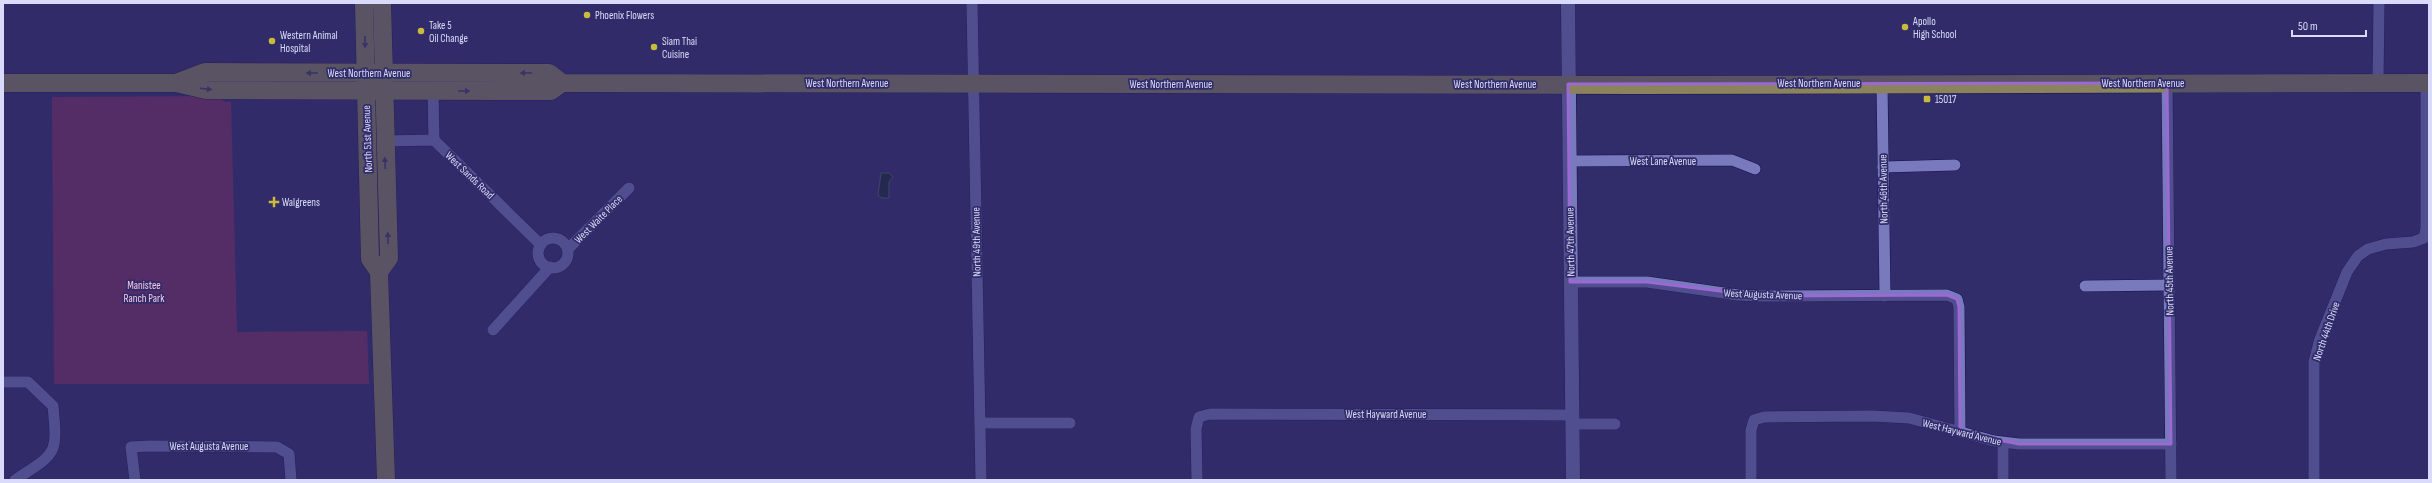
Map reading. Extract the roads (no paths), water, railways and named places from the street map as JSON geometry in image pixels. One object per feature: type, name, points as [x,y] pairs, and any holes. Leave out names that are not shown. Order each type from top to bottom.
[{"type":"main road","name":"North 51st Avenue","points":[[364,3],[374,73]]},
{"type":"main road","name":"North 51st Avenue","points":[[382,3],[374,73],[370,259],[379,272],[386,480]]},
{"type":"main road","name":"West Northern Avenue","points":[[176,83],[205,72],[549,73],[562,83]]},
{"type":"main road","name":"West Northern Avenue","points":[[3,83],[176,83],[206,90],[551,91],[562,83],[2428,83]]},
{"type":"main road","name":"North 51st Avenue","points":[[374,91],[384,141],[388,258],[379,272]]},
{"type":"street","name":"North 49th Avenue","points":[[972,3],[972,83],[981,480]]},
{"type":"street","name":"North 47th Avenue","points":[[1568,3],[1573,480]]},
{"type":"street","points":[[2378,83],[2379,3]]},
{"type":"street","name":"North 46th Avenue","points":[[1882,83],[1885,296]]},
{"type":"street","name":"North 45th Avenue","points":[[2166,83],[2172,480]]},
{"type":"street","name":"North 44th Drive","points":[[2314,480],[2314,362],[2320,339],[2347,272],[2358,256],[2368,249],[2386,244],[2413,242],[2424,238],[2426,229],[2428,83]]},
{"type":"street","points":[[384,141],[434,140],[433,90]]},
{"type":"street","name":"West Sands Road","points":[[434,140],[541,245]]},
{"type":"street","name":"West Lane Avenue","points":[[1569,161],[1732,160],[1755,169]]},
{"type":"street","points":[[1883,167],[1955,165]]},
{"type":"street","name":"West Waite Place","points":[[568,249],[629,188]]},
{"type":"street","points":[[493,330],[550,267],[564,263],[567,259],[568,249],[558,239],[548,239],[541,245],[540,258],[550,267]]},
{"type":"street","name":"West Augusta Avenue","points":[[1570,282],[1647,282],[1738,295],[1947,295],[1957,299],[1959,307],[1960,432]]},
{"type":"street","points":[[2085,286],[2169,285]]},
{"type":"street","points":[[3,382],[28,382],[53,406],[55,440],[54,451],[44,461],[15,480]]},
{"type":"street","name":"West Hayward Avenue","points":[[1196,480],[1196,429],[1199,417],[1210,414],[1572,419],[1615,424]]},
{"type":"street","name":"West Hayward Avenue","points":[[1751,480],[1751,430],[1754,420],[1764,417],[1890,416],[1909,418],[2003,443],[2171,444]]},
{"type":"street","points":[[980,423],[1070,423]]},
{"type":"street","points":[[2003,443],[2003,480]]},
{"type":"street","name":"West Augusta Avenue","points":[[135,480],[131,447],[272,446],[286,450],[290,458],[291,480]]},
{"type":"water","points":[[881,173],[889,173],[893,177],[889,182],[889,198],[882,198],[878,195]]},
{"type":"place","name":"Phoenix Flowers","points":[[587,15]]},
{"type":"place","name":"Apollo High School","points":[[1905,27]]},
{"type":"place","name":"Take 5 Oil Change","points":[[421,31]]},
{"type":"place","name":"Western Animal Hospital","points":[[272,41]]},
{"type":"place","name":"Siam Thai Cuisine","points":[[654,47]]},
{"type":"place","name":"15017","points":[[1927,99]]},
{"type":"place","name":"Walgreens","points":[[274,202]]},
{"type":"park label","name":"Manistee Ranch Park","points":[[144,291]]}]
